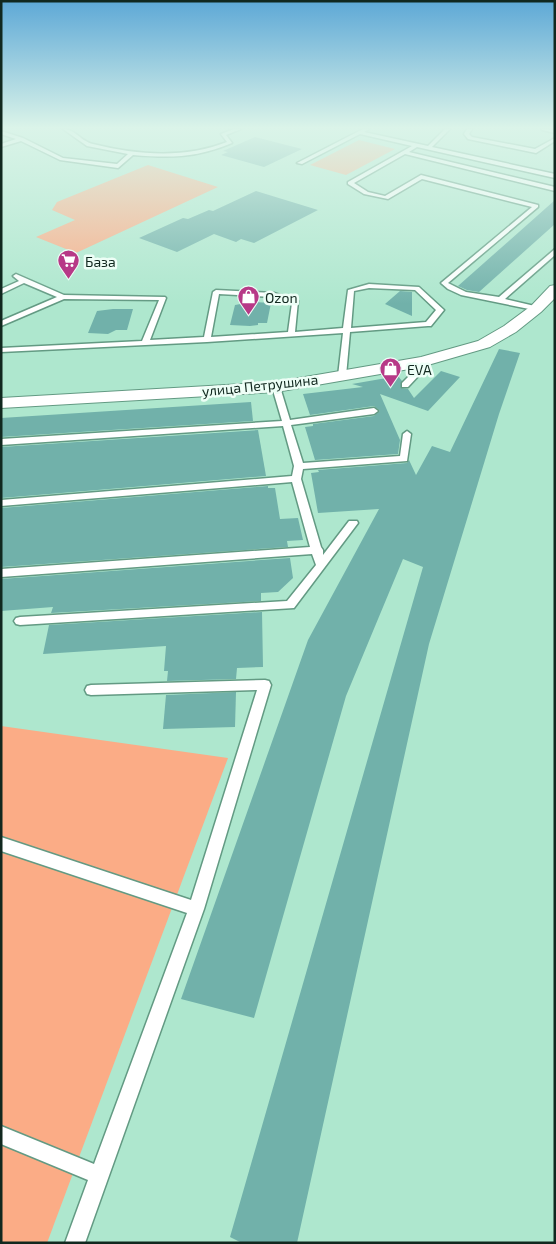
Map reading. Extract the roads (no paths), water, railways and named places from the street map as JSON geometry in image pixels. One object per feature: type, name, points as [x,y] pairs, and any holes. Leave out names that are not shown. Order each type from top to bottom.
[{"type":"street","name":"улица Петрушина","points":[[1,403],[276,387],[421,362],[476,346],[510,329],[536,309],[555,289]]},
{"type":"lane","points":[[356,187],[366,193],[386,198],[404,187]]},
{"type":"lane","points":[[461,187],[536,206],[444,283],[451,290],[470,296],[500,300],[536,309]]},
{"type":"lane","points":[[547,187],[555,189]]},
{"type":"lane","points":[[500,300],[555,251]]},
{"type":"lane","points":[[16,276],[63,297],[163,298],[145,343]]},
{"type":"lane","points":[[1,292],[24,281]]},
{"type":"lane","points":[[1,350],[291,335],[346,331],[428,324],[440,310],[417,288],[369,286],[351,290],[346,331],[342,376]]},
{"type":"lane","points":[[207,340],[216,292],[274,295],[296,302],[291,335]]},
{"type":"lane","points":[[1,324],[63,297]]},
{"type":"lane","points":[[405,385],[420,371],[421,362]]},
{"type":"lane","points":[[276,387],[300,466],[296,479],[322,566]]},
{"type":"lane","points":[[1,442],[288,423],[374,410]]},
{"type":"lane","points":[[300,466],[404,459],[406,434]]},
{"type":"lane","points":[[1,503],[296,479]]},
{"type":"lane","points":[[20,621],[290,605],[322,566],[353,523]]},
{"type":"lane","points":[[1,573],[318,550]]},
{"type":"lane","points":[[76,1243],[196,909],[265,685],[91,690]]},
{"type":"lane","points":[[1,844],[196,909]]},
{"type":"lane","points":[[1,1135],[100,1176]]},
{"type":"place","name":"База","points":[[69,280]]},
{"type":"place","name":"Ozon","points":[[249,316]]},
{"type":"place","name":"EVA","points":[[391,388]]}]
